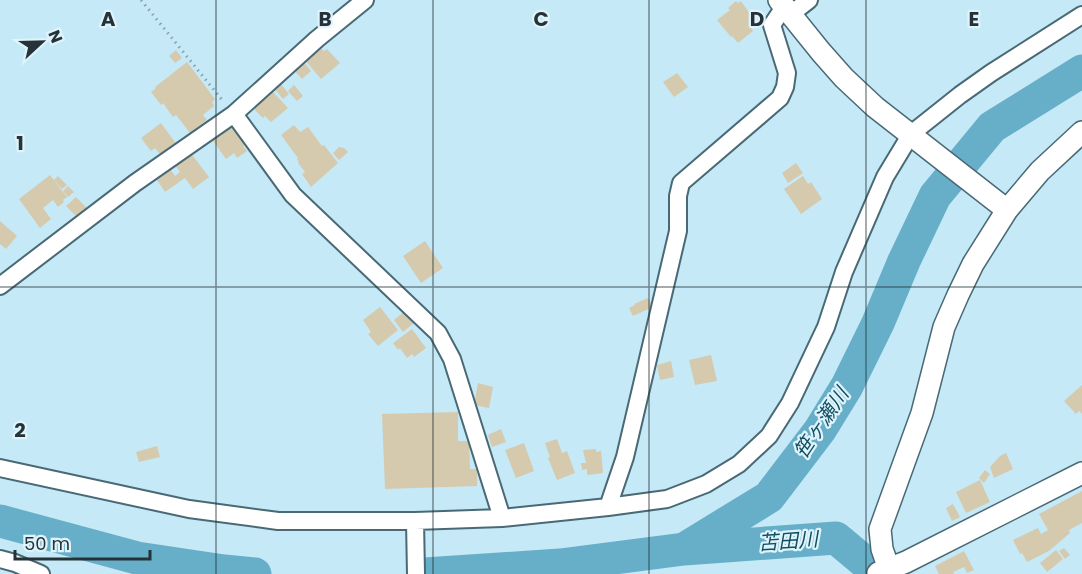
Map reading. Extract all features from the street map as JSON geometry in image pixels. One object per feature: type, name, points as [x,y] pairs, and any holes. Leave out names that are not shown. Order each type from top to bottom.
[{"type":"street","points":[[0,286],[135,183],[234,114],[317,39],[365,0]]},
{"type":"street","points":[[608,507],[625,458],[678,231],[678,196],[681,183],[780,98],[785,87],[787,73],[772,25],[785,7],[809,0]]},
{"type":"street","points":[[785,7],[844,78],[875,107],[1000,204]]},
{"type":"street","points":[[0,468],[189,509],[278,521],[415,526],[667,499],[706,484],[739,464],[769,436],[790,403],[826,327],[844,272],[885,177],[913,136],[960,95],[1082,15]]},
{"type":"street","points":[[234,114],[294,195],[438,333],[452,359],[502,518]]},
{"type":"street","points":[[1082,132],[1000,204],[944,327],[922,413],[880,529],[882,549],[895,570],[1082,473]]},
{"type":"street","points":[[415,526],[416,574]]},
{"type":"street","points":[[0,559],[41,574]]},
{"type":"path","points":[[141,0],[234,114]]},
{"type":"building","points":[[736,1],[738,3],[741,1],[754,22],[749,25],[753,31],[738,43],[717,20],[730,10],[728,8]]},
{"type":"building","points":[[320,47],[324,51],[327,49],[340,63],[321,79],[305,60]]},
{"type":"building","points":[[176,50],[182,58],[175,63],[169,56]]},
{"type":"building","points":[[302,60],[311,71],[302,79],[293,69]]},
{"type":"building","points":[[187,62],[215,99],[212,102],[214,106],[203,115],[207,120],[190,133],[176,115],[173,117],[151,92]]},
{"type":"building","points":[[677,73],[688,87],[674,97],[663,82]]},
{"type":"building","points":[[280,83],[289,94],[283,99],[274,88]]},
{"type":"building","points":[[294,85],[303,96],[297,101],[288,91]]},
{"type":"building","points":[[271,90],[288,108],[271,122],[265,116],[263,118],[252,107]]},
{"type":"building","points":[[228,121],[246,144],[243,146],[247,151],[237,158],[234,153],[226,159],[209,135]]},
{"type":"building","points":[[161,123],[177,145],[162,157],[155,148],[151,151],[141,138]]},
{"type":"building","points":[[294,125],[300,132],[308,127],[338,163],[311,187],[302,174],[305,172],[298,163],[298,158],[281,135]]},
{"type":"building","points":[[339,147],[348,152],[339,160],[333,153]]},
{"type":"building","points":[[190,152],[209,177],[193,189],[185,178],[165,192],[155,177],[169,167],[175,176],[180,172],[174,164]]},
{"type":"building","points":[[796,163],[803,173],[788,183],[782,173]]},
{"type":"building","points":[[50,175],[67,197],[58,207],[53,200],[43,208],[51,219],[40,228],[19,199]]},
{"type":"building","points":[[58,176],[67,185],[62,189],[54,180]]},
{"type":"building","points":[[803,176],[808,184],[811,182],[822,199],[801,214],[784,189]]},
{"type":"building","points":[[68,186],[74,192],[68,197],[63,191]]},
{"type":"building","points":[[76,197],[87,208],[77,217],[66,206]]},
{"type":"building","points":[[0,221],[17,236],[6,249],[0,244]]},
{"type":"building","points":[[425,241],[443,268],[421,283],[403,256]]},
{"type":"building","points":[[648,298],[653,307],[633,316],[629,308]]},
{"type":"building","points":[[380,307],[398,330],[378,346],[368,334],[371,332],[363,320]]},
{"type":"building","points":[[405,311],[414,323],[403,332],[394,320]]},
{"type":"building","points":[[412,329],[426,348],[414,357],[412,354],[407,358],[393,343]]},
{"type":"building","points":[[711,355],[717,381],[695,385],[689,360]]},
{"type":"building","points":[[671,361],[674,377],[660,380],[657,365]]},
{"type":"building","points":[[478,383],[493,387],[489,408],[474,405]]},
{"type":"building","points":[[1082,385],[1082,414],[1079,411],[1076,414],[1064,401]]},
{"type":"building","points":[[458,412],[458,441],[469,441],[470,469],[477,469],[477,486],[385,489],[382,414]]},
{"type":"building","points":[[501,429],[506,442],[492,447],[488,435]]},
{"type":"building","points":[[557,439],[562,453],[567,451],[575,473],[557,480],[545,443]]},
{"type":"building","points":[[524,443],[534,471],[516,478],[505,450]]},
{"type":"building","points":[[157,446],[160,457],[139,462],[136,452]]},
{"type":"building","points":[[596,449],[596,452],[601,451],[603,473],[587,475],[587,469],[582,470],[581,463],[586,463],[583,450]]},
{"type":"building","points":[[1006,453],[1013,469],[994,478],[990,467]]},
{"type":"building","points":[[985,470],[990,474],[984,483],[979,478]]},
{"type":"building","points":[[980,480],[990,502],[966,513],[956,492]]},
{"type":"building","points":[[1082,491],[1082,523],[1069,530],[1070,533],[1049,551],[1027,562],[1013,540],[1038,528],[1041,534],[1048,530],[1039,514]]},
{"type":"building","points":[[953,504],[960,517],[952,521],[946,508]]},
{"type":"building","points":[[1064,548],[1070,555],[1065,559],[1059,551]]},
{"type":"building","points":[[1056,550],[1063,559],[1047,572],[1040,563]]},
{"type":"building","points":[[964,551],[974,570],[967,573],[964,567],[953,572],[954,574],[939,574],[935,566]]},
{"type":"waterway","name":"笹ヶ瀬川","points":[[684,549],[769,497],[820,430],[847,386],[878,323],[935,196],[992,127],[1082,71]]},
{"type":"waterway","name":"笹ヶ瀬川","points":[[0,521],[137,558],[255,574]]},
{"type":"waterway","name":"笹ヶ瀬川","points":[[425,574],[560,565],[684,549],[836,538],[879,574]]},
{"type":"waterway","points":[[547,566],[548,574]]},
{"type":"water label","name":"苫田川","points":[[788,541]]}]
